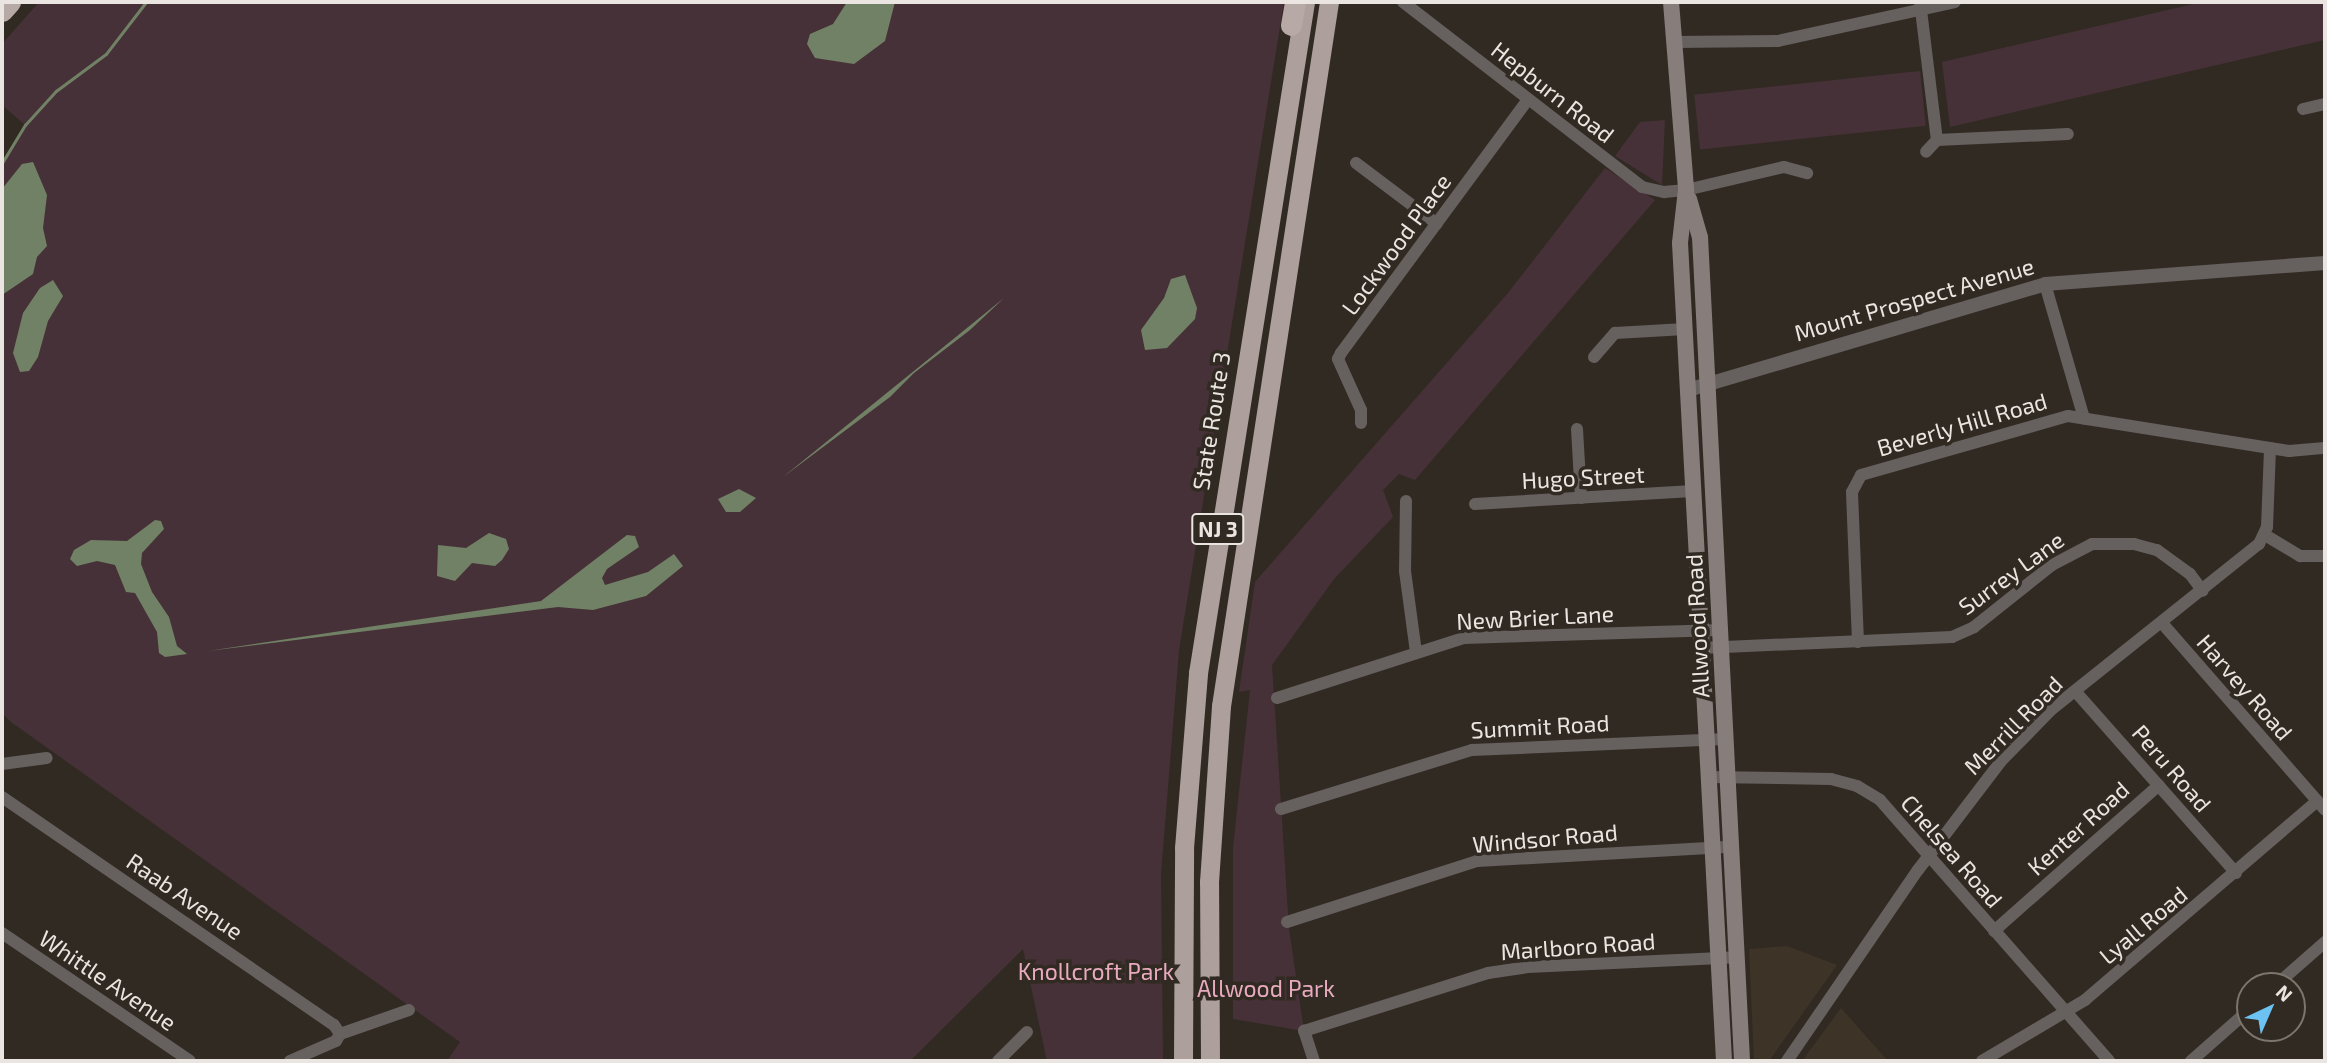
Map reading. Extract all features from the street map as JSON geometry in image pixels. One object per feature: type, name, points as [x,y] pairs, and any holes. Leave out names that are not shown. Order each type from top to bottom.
[{"type":"highway","points":[[2,11],[10,2]]},
{"type":"highway","points":[[1254,308],[1266,180],[1295,2]]},
{"type":"highway","name":"State Route 3","points":[[1183,1061],[1182,884],[1194,708],[1254,308],[1305,2]]},
{"type":"highway","name":"NJ 3","points":[[1210,1061],[1209,882],[1223,694],[1329,2]]},
{"type":"main road","name":"Allwood Road","points":[[1671,2],[1686,190],[1680,243],[1724,1061]]},
{"type":"main road","name":"Allwood Road","points":[[1686,190],[1700,237],[1742,1061]]},
{"type":"street","name":"Hepburn Road","points":[[1403,2],[1642,187],[1664,192],[1686,190],[1784,167],[1807,173]]},
{"type":"street","points":[[1674,42],[1778,41],[1920,6],[1955,2]]},
{"type":"street","points":[[1920,6],[1937,140]]},
{"type":"street","name":"Lockwood Place","points":[[1361,424],[1361,410],[1338,359],[1528,99]]},
{"type":"street","points":[[2303,109],[2325,103]]},
{"type":"street","points":[[1926,152],[1937,140],[2068,134]]},
{"type":"street","points":[[1356,163],[1437,224]]},
{"type":"street","name":"Mount Prospect Avenue","points":[[1688,390],[2045,284],[2325,263]]},
{"type":"street","points":[[2045,284],[2084,418]]},
{"type":"street","points":[[1594,357],[1615,334],[1685,329]]},
{"type":"street","name":"Beverly Hill Road","points":[[1858,642],[1852,492],[1861,475],[2059,416],[2270,448],[2325,448]]},
{"type":"street","points":[[1577,429],[1581,498]]},
{"type":"street","points":[[2270,448],[2265,535],[2301,555],[2325,556]]},
{"type":"street","name":"Hugo Street","points":[[1475,504],[1693,491]]},
{"type":"street","points":[[1406,501],[1405,571],[1416,652]]},
{"type":"street","name":"Merrill Road","points":[[1787,1061],[1929,857],[2001,761],[2076,691],[2252,551],[2265,535]]},
{"type":"street","name":"Surrey Lane","points":[[1702,648],[1858,642],[1963,634],[2052,565],[2092,544],[2134,544],[2157,551],[2190,574],[2203,591]]},
{"type":"street","name":"Harvey Road","points":[[2162,623],[2321,805]]},
{"type":"street","name":"New Brier Lane","points":[[1277,698],[1464,638],[1720,630]]},
{"type":"street","name":"Peru Road","points":[[2076,691],[2236,873]]},
{"type":"street","name":"Summit Road","points":[[1281,809],[1472,750],[1726,739]]},
{"type":"street","points":[[2,764],[47,758]]},
{"type":"street","name":"Chelsea Road","points":[[1709,777],[1831,779],[1857,786],[1880,800],[2109,1061]]},
{"type":"street","name":"Kenter Road","points":[[1994,931],[2159,785]]},
{"type":"street","name":"Raab Avenue","points":[[2,796],[334,1025],[340,1034]]},
{"type":"street","name":"Lyall Road","points":[[1982,1061],[2066,1012],[2321,805]]},
{"type":"street","name":"Windsor Road","points":[[1287,922],[1477,861],[1731,847]]},
{"type":"street","name":"Whittle Avenue","points":[[2,933],[190,1061]]},
{"type":"street","points":[[2292,972],[2325,942]]},
{"type":"street","name":"Marlboro Road","points":[[1314,1061],[1304,1031],[1512,968],[1737,957]]},
{"type":"street","points":[[290,1061],[336,1041],[340,1034],[409,1010]]},
{"type":"street","points":[[2191,1061],[2236,1021]]},
{"type":"street","points":[[998,1061],[1027,1032]]},
{"type":"shaded area","points":[[847,2],[895,2],[885,41],[854,64],[815,58],[807,44],[810,34],[833,24]]},
{"type":"shaded area","points":[[33,162],[47,195],[43,228],[47,246],[37,257],[33,274],[2,295],[2,189],[22,164]]},
{"type":"shaded area","points":[[1185,275],[1197,308],[1195,319],[1167,348],[1145,350],[1141,330],[1164,298],[1171,279]]},
{"type":"shaded area","points":[[53,280],[63,296],[48,321],[38,357],[29,371],[20,372],[13,353],[23,313],[40,288]]},
{"type":"shaded area","points":[[1004,298],[970,330],[914,373],[890,397],[783,477]]},
{"type":"shaded area","points":[[739,489],[756,498],[740,512],[726,512],[718,499]]},
{"type":"shaded area","points":[[155,520],[161,521],[164,529],[142,553],[141,564],[152,592],[169,617],[177,646],[187,654],[165,657],[159,653],[157,632],[135,593],[126,592],[115,565],[97,561],[77,566],[70,559],[74,550],[91,540],[127,541]]},
{"type":"shaded area","points":[[489,533],[506,539],[509,549],[495,566],[472,563],[455,581],[437,576],[438,545],[466,548]]},
{"type":"shaded area","points":[[627,535],[635,536],[639,547],[607,569],[602,578],[605,585],[648,572],[674,554],[683,566],[646,596],[593,610],[558,607],[208,651],[541,601]]},
{"type":"shaded area","points":[[1787,946],[1837,965],[1769,1061],[1754,1061],[1749,949]]},
{"type":"shaded area","points":[[1841,1008],[1888,1061],[1802,1061]]},
{"type":"green space","name":"Knollcroft Park","points":[[39,2],[1284,2],[1179,650],[1161,874],[1163,1061],[1047,1061],[1023,949],[910,1061],[447,1061],[460,1042],[11,722],[2,713],[2,163],[25,125],[2,105],[2,44]]},
{"type":"green space","points":[[2202,2],[2325,2],[2325,40],[1950,127],[1942,62]]},
{"type":"green space","points":[[1920,71],[1926,126],[1700,149],[1694,95]]},
{"type":"green space","points":[[1665,120],[1662,185],[1615,156],[1640,122]]},
{"type":"green space","name":"Allwood Park","points":[[1605,168],[1655,200],[1415,480],[1399,474],[1383,490],[1393,517],[1334,579],[1272,665],[1289,929],[1304,1031],[1233,1019],[1233,848],[1250,690],[1239,692],[1255,582],[1508,293]]},
{"type":"waterway","points":[[2,163],[25,125],[56,91],[106,54],[146,2]]}]
